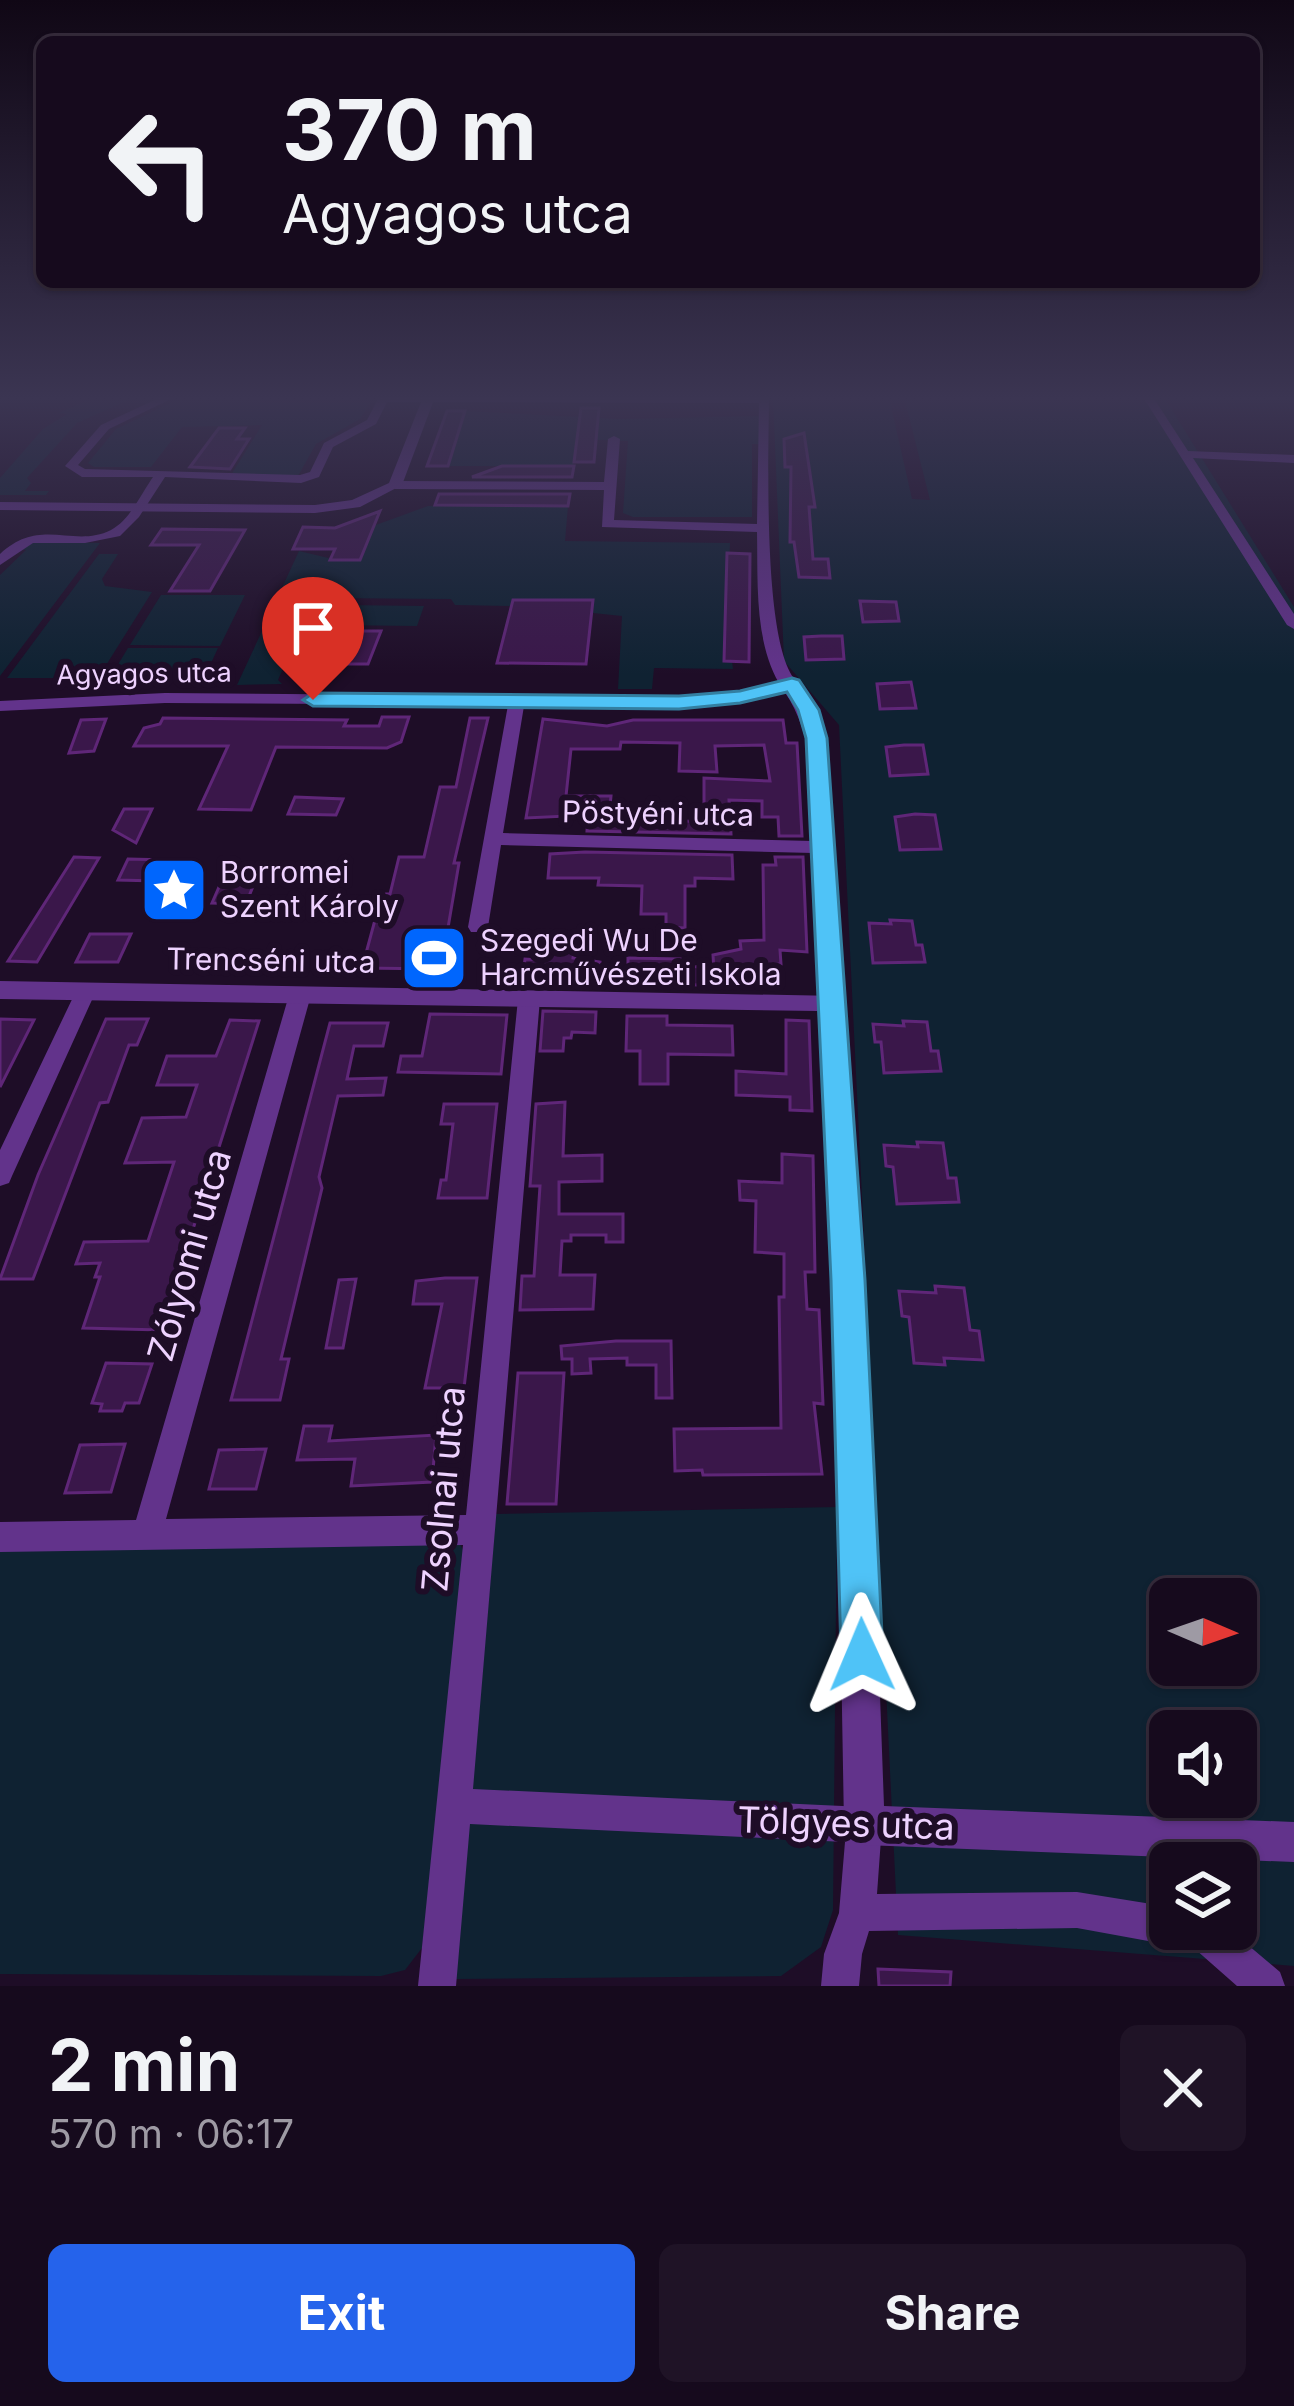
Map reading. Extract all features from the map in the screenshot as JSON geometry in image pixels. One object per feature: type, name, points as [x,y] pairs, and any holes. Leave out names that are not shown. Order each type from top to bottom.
[{"type":"street","points":[[0,561],[17,542],[34,537],[113,534],[149,490]]},
{"type":"street","points":[[0,506],[341,507],[378,490]]},
{"type":"street","points":[[610,490],[607,524],[766,528]]},
{"type":"street","points":[[765,490],[775,660],[814,724],[852,1363],[864,1825],[857,1913],[843,1954],[840,1986]]},
{"type":"street","points":[[1209,490],[1294,625]]},
{"type":"street","name":"Agyagos utca","points":[[0,706],[165,698],[710,701],[792,684]]},
{"type":"street","points":[[478,927],[518,701]]},
{"type":"street","name":"Pöstyéni utca","points":[[494,839],[822,847]]},
{"type":"street","name":"Trencséni utca","points":[[0,990],[830,1002]]},
{"type":"street","points":[[0,1176],[86,991]]},
{"type":"street","name":"Zólyomi utca","points":[[147,1534],[300,995]]},
{"type":"street","name":"Zsolnai utca","points":[[437,1986],[529,999]]},
{"type":"street","points":[[0,1537],[478,1530]]},
{"type":"street","name":"Tölgyes utca","points":[[454,1806],[1294,1842]]},
{"type":"street","points":[[857,1913],[1077,1910],[1149,1922]]},
{"type":"street","points":[[1225,1950],[1266,1986]]},
{"type":"shaded area","points":[[0,490],[49,491],[46,495],[0,495]]},
{"type":"shaded area","points":[[625,490],[752,490],[752,517],[633,517],[623,513]]},
{"type":"shaded area","points":[[777,490],[910,490],[912,499],[930,500],[927,490],[1221,490],[1294,607],[1294,1966],[898,1935],[839,725],[784,661]]},
{"type":"shaded area","points":[[428,506],[568,506],[565,541],[730,543],[724,660],[732,661],[733,669],[654,668],[652,689],[618,689],[622,616],[593,613],[594,600],[513,600],[512,606],[455,605],[451,599],[320,598],[312,601],[278,680],[282,684],[237,685],[299,551],[337,560],[373,526]]},
{"type":"shaded area","points":[[32,541],[100,543],[0,676],[0,575],[26,550],[17,549]]},
{"type":"shaded area","points":[[99,554],[118,554],[102,579],[105,586],[152,592],[98,678],[7,678]]},
{"type":"shaded area","points":[[161,595],[245,595],[220,646],[130,645]]},
{"type":"shaded area","points":[[343,605],[424,606],[417,626],[334,625]]},
{"type":"shaded area","points":[[128,648],[218,648],[207,672],[114,671]]},
{"type":"shaded area","points":[[837,1507],[833,1910],[821,1947],[781,1976],[456,1979],[496,1514]]},
{"type":"shaded area","points":[[459,1542],[465,1554],[422,1948],[405,1970],[381,1976],[0,1974],[0,1546]]},
{"type":"building","points":[[791,490],[812,490],[813,559],[828,559],[830,578],[799,577],[794,542],[790,542]]},
{"type":"building","points":[[439,494],[570,494],[568,506],[435,505]]},
{"type":"building","points":[[380,511],[360,560],[330,560],[335,549],[293,549],[303,527],[335,528]]},
{"type":"building","points":[[162,529],[245,530],[210,591],[170,591],[199,545],[151,545]]},
{"type":"building","points":[[727,553],[750,554],[749,662],[724,661]]},
{"type":"building","points":[[513,600],[593,600],[586,664],[497,663]]},
{"type":"building","points":[[860,601],[896,602],[899,621],[863,622]]},
{"type":"building","points":[[324,630],[381,631],[368,664],[310,664]]},
{"type":"building","points":[[842,636],[844,659],[806,660],[804,637]]},
{"type":"building","points":[[911,682],[916,708],[880,709],[877,684]]},
{"type":"building","points":[[382,717],[409,717],[401,742],[387,748],[276,747],[251,810],[199,809],[228,746],[134,746],[144,728],[160,724],[163,718],[347,720],[344,726],[379,726]]},
{"type":"building","points":[[470,718],[488,718],[454,863],[459,863],[441,969],[362,968],[382,894],[390,894],[399,857],[424,857],[440,787],[456,787]]},
{"type":"building","points":[[106,719],[94,751],[69,753],[81,720]]},
{"type":"building","points":[[543,719],[607,726],[633,720],[783,720],[786,743],[797,743],[802,836],[779,836],[778,817],[762,817],[762,801],[729,800],[731,834],[587,831],[588,815],[526,818]],"holes":[[[621,742],[680,743],[679,771],[717,772],[715,746],[764,745],[770,781],[704,778],[704,822],[609,817],[611,796],[566,796],[571,749],[620,749]]]},
{"type":"building","points":[[923,745],[928,774],[890,776],[886,747]]},
{"type":"building","points":[[295,797],[343,799],[336,815],[288,814]]},
{"type":"building","points":[[124,809],[152,809],[136,843],[113,830]]},
{"type":"building","points":[[935,815],[941,849],[900,850],[895,817]]},
{"type":"building","points":[[550,854],[732,855],[733,879],[695,878],[695,886],[685,886],[685,928],[666,927],[666,914],[641,914],[642,886],[598,885],[599,878],[548,878]]},
{"type":"building","points":[[74,857],[99,858],[37,962],[8,961]]},
{"type":"building","points":[[775,857],[803,857],[807,952],[780,950],[781,964],[772,964],[772,971],[714,971],[713,955],[741,949],[740,941],[764,940],[763,865],[776,865]]},
{"type":"building","points":[[128,859],[168,860],[157,881],[118,880]]},
{"type":"building","points":[[226,871],[259,871],[246,904],[212,903]]},
{"type":"building","points":[[890,920],[912,921],[925,962],[873,963],[869,923],[891,924]]},
{"type":"building","points":[[543,932],[576,933],[573,958],[600,962],[598,987],[522,982],[525,959],[540,960]]},
{"type":"building","points":[[90,934],[131,934],[118,962],[76,962]]},
{"type":"building","points":[[628,958],[680,959],[680,966],[703,967],[703,985],[628,984]]},
{"type":"building","points":[[543,1011],[596,1012],[595,1033],[572,1032],[571,1038],[564,1038],[563,1051],[540,1051]]},
{"type":"building","points":[[430,1014],[507,1015],[501,1074],[398,1072],[401,1056],[422,1056]]},
{"type":"building","points":[[627,1016],[667,1016],[667,1025],[732,1026],[733,1055],[668,1054],[668,1084],[640,1084],[640,1051],[626,1051]]},
{"type":"building","points":[[0,1019],[34,1020],[0,1087]]},
{"type":"building","points":[[106,1019],[148,1019],[137,1045],[129,1045],[108,1102],[100,1103],[33,1279],[0,1279],[38,1175]]},
{"type":"building","points":[[230,1020],[259,1021],[161,1330],[83,1328],[100,1277],[95,1277],[100,1263],[76,1264],[84,1242],[148,1241],[174,1162],[125,1163],[142,1118],[186,1117],[197,1085],[157,1085],[167,1056],[216,1056]]},
{"type":"building","points":[[786,1020],[809,1021],[812,1111],[790,1110],[790,1097],[736,1095],[736,1071],[786,1074]]},
{"type":"building","points":[[903,1021],[927,1022],[931,1051],[938,1051],[941,1071],[884,1073],[881,1042],[875,1042],[873,1024],[904,1026]]},
{"type":"building","points":[[330,1023],[388,1023],[383,1046],[354,1046],[347,1079],[386,1078],[383,1095],[338,1096],[319,1177],[322,1188],[281,1359],[289,1359],[280,1400],[231,1400]]},
{"type":"building","points":[[565,1102],[563,1156],[602,1155],[602,1181],[559,1182],[559,1214],[623,1214],[623,1242],[606,1242],[606,1235],[571,1235],[571,1241],[562,1241],[560,1275],[595,1275],[593,1309],[520,1310],[522,1276],[534,1276],[540,1186],[530,1186],[536,1104]]},
{"type":"building","points":[[444,1104],[497,1104],[487,1198],[438,1198],[441,1180],[446,1180],[453,1124],[441,1124]]},
{"type":"building","points":[[917,1142],[943,1143],[948,1178],[956,1178],[959,1202],[897,1204],[893,1167],[886,1166],[884,1145],[918,1147]]},
{"type":"building","points":[[782,1154],[813,1156],[815,1272],[805,1272],[807,1309],[819,1310],[823,1404],[814,1403],[822,1474],[675,1471],[674,1429],[781,1428],[779,1297],[784,1297],[784,1254],[755,1252],[756,1201],[740,1200],[739,1181],[782,1183]]},
{"type":"building","points":[[477,1278],[464,1388],[425,1388],[442,1304],[413,1304],[416,1281]]},
{"type":"building","points":[[356,1279],[343,1348],[326,1348],[339,1280]]},
{"type":"building","points":[[935,1286],[964,1288],[970,1330],[979,1331],[983,1360],[944,1358],[945,1365],[914,1363],[909,1317],[902,1316],[899,1291],[936,1293]]},
{"type":"building","points":[[671,1341],[672,1398],[656,1398],[656,1365],[627,1365],[627,1358],[590,1359],[591,1373],[572,1374],[572,1359],[562,1359],[561,1346]]},
{"type":"building","points":[[106,1363],[152,1364],[139,1403],[125,1403],[122,1411],[100,1411],[102,1404],[92,1403]]},
{"type":"building","points":[[518,1373],[564,1373],[556,1504],[507,1504]]},
{"type":"building","points":[[304,1426],[332,1426],[329,1441],[436,1435],[432,1482],[351,1486],[355,1459],[297,1460]]},
{"type":"building","points":[[125,1444],[111,1492],[65,1493],[80,1445]]},
{"type":"building","points":[[266,1449],[256,1489],[209,1489],[219,1450]]},
{"type":"building","points":[[878,1969],[951,1972],[950,1986],[879,1986]]},
{"type":"place","name":"Borromei Szent Károly","points":[[174,890]]},
{"type":"place","name":"Szegedi Wu De Harcművészeti Iskola","points":[[434,958]]},
{"type":"route","points":[[313,700],[710,701],[792,684],[808,710],[816,738],[848,1280],[862,1655]]}]
